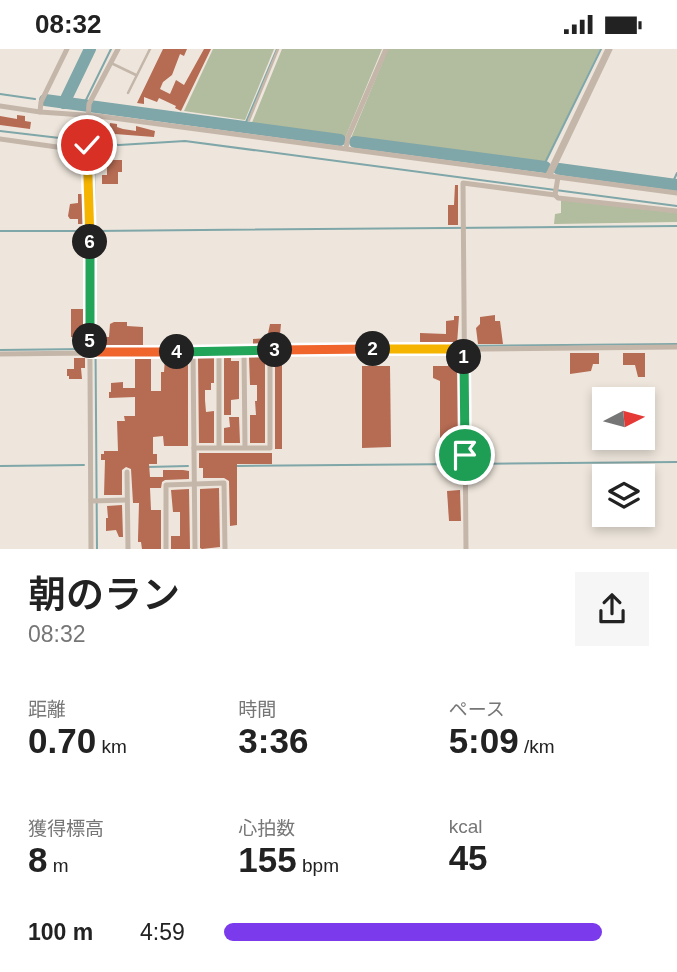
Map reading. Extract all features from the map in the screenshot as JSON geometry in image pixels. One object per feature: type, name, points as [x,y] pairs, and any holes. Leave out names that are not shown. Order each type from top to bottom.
[{"type":"street","points":[[40,112],[41,102],[67,49]]},
{"type":"street","points":[[91,548],[95,501],[87,144],[89,110],[118,49]]},
{"type":"street","points":[[346,148],[348,137],[386,49]]},
{"type":"street","points":[[549,175],[609,49]]},
{"type":"street","points":[[0,106],[40,112],[89,110],[677,193]]},
{"type":"street","points":[[0,139],[64,148],[87,144]]},
{"type":"street","points":[[558,177],[558,198],[677,211]]},
{"type":"street","points":[[466,548],[463,183],[556,192]]},
{"type":"street","points":[[0,354],[464,346],[677,347]]},
{"type":"street","points":[[219,351],[219,447]]},
{"type":"street","points":[[244,351],[245,447]]},
{"type":"street","points":[[194,448],[270,448],[270,351]]},
{"type":"street","points":[[193,352],[195,548]]},
{"type":"street","points":[[127,472],[128,548]]},
{"type":"street","points":[[166,548],[166,485],[224,483],[225,548]]},
{"type":"street","points":[[95,501],[127,500]]},
{"type":"lane","points":[[128,93],[150,49]]},
{"type":"lane","points":[[249,120],[278,49]]},
{"type":"lane","points":[[111,62],[136,75]]},
{"type":"green space","points":[[213,49],[274,49],[245,120],[184,111]]},
{"type":"green space","points":[[282,49],[382,49],[345,138],[251,125]]},
{"type":"green space","points":[[388,49],[600,49],[544,164],[351,138]]},
{"type":"green space","points":[[561,200],[677,213],[677,222],[554,224],[555,214],[561,213]]},
{"type":"building","points":[[163,49],[187,49],[184,56],[180,54],[172,75],[163,82],[160,89],[170,94],[176,80],[184,85],[204,49],[211,49],[181,111],[159,98],[157,102],[144,97],[144,104],[137,103]]},
{"type":"building","points":[[17,115],[25,116],[25,121],[31,122],[30,129],[0,125],[0,116],[17,119]]},
{"type":"building","points":[[110,123],[123,129],[136,131],[136,126],[155,131],[154,137],[115,134],[115,140],[108,139]]},
{"type":"building","points":[[107,160],[122,160],[118,184],[102,184],[102,175],[107,175]]},
{"type":"building","points":[[455,185],[458,185],[458,225],[448,225],[448,205],[454,205]]},
{"type":"building","points":[[78,194],[84,194],[84,224],[78,224],[78,219],[70,219],[68,216],[70,204],[78,203]]},
{"type":"building","points":[[71,309],[84,309],[85,337],[71,337]]},
{"type":"building","points":[[495,315],[495,321],[500,321],[503,344],[478,344],[476,328],[480,324],[480,317]]},
{"type":"building","points":[[454,316],[459,316],[457,344],[420,342],[420,333],[446,334],[446,321],[454,320]]},
{"type":"building","points":[[127,322],[127,326],[143,327],[143,347],[102,347],[103,337],[109,337],[110,324]]},
{"type":"building","points":[[270,324],[281,324],[279,345],[253,345],[253,339],[267,338]]},
{"type":"building","points":[[570,353],[599,353],[599,364],[593,364],[591,371],[570,374]]},
{"type":"building","points":[[623,353],[645,353],[645,377],[638,377],[635,365],[623,365]]},
{"type":"building","points":[[459,354],[459,438],[440,438],[440,381],[433,378],[433,366],[448,366],[448,355]]},
{"type":"building","points":[[275,356],[282,357],[282,449],[275,449]]},
{"type":"building","points":[[188,357],[188,446],[164,446],[163,436],[153,437],[153,454],[157,454],[157,464],[149,464],[150,477],[163,477],[163,470],[183,470],[189,471],[189,479],[165,480],[161,488],[150,488],[151,510],[161,510],[161,549],[142,549],[141,542],[138,542],[139,503],[133,503],[131,469],[126,467],[122,470],[122,495],[104,495],[105,460],[101,460],[101,454],[104,454],[104,451],[118,451],[117,421],[125,421],[124,416],[135,416],[135,397],[109,398],[111,383],[123,382],[123,388],[135,388],[135,358],[151,358],[151,391],[161,391],[161,372],[164,372],[165,358]]},
{"type":"building","points":[[214,357],[214,383],[211,383],[211,390],[205,390],[205,400],[206,412],[214,411],[214,443],[199,443],[198,358]]},
{"type":"building","points":[[224,357],[239,361],[239,399],[231,400],[231,415],[224,415]]},
{"type":"building","points":[[249,357],[265,357],[265,443],[250,443],[250,415],[256,415],[257,385],[250,385]]},
{"type":"building","points":[[74,358],[85,358],[85,368],[81,368],[82,379],[69,379],[67,376],[67,369],[74,369]]},
{"type":"building","points":[[362,366],[390,366],[391,447],[362,448]]},
{"type":"building","points":[[229,417],[239,417],[240,443],[224,443],[224,428],[230,427]]},
{"type":"building","points":[[199,453],[272,453],[272,464],[237,464],[237,525],[230,526],[229,481],[224,478],[203,478],[203,468],[199,468]]},
{"type":"building","points":[[219,488],[220,547],[202,549],[200,489]]},
{"type":"building","points":[[189,489],[190,549],[171,549],[171,536],[180,536],[180,512],[173,512],[171,490]]},
{"type":"building","points":[[460,490],[461,521],[449,521],[447,491]]},
{"type":"building","points":[[122,505],[123,537],[119,537],[116,530],[106,531],[107,506]]},
{"type":"waterway","points":[[64,103],[90,49]]},
{"type":"waterway","points":[[83,106],[111,49]]},
{"type":"waterway","points":[[244,127],[277,49]]},
{"type":"waterway","points":[[543,167],[601,49]]},
{"type":"waterway","points":[[0,94],[35,99]]},
{"type":"waterway","points":[[45,100],[340,140]]},
{"type":"waterway","points":[[0,131],[119,145],[185,141],[677,206]]},
{"type":"waterway","points":[[355,142],[545,167]]},
{"type":"waterway","points":[[94,144],[97,549]]},
{"type":"waterway","points":[[559,169],[677,185]]},
{"type":"waterway","points":[[672,184],[677,173]]},
{"type":"waterway","points":[[93,231],[677,226]]},
{"type":"waterway","points":[[0,231],[85,231]]},
{"type":"waterway","points":[[94,349],[677,344]]},
{"type":"waterway","points":[[0,350],[86,349]]},
{"type":"waterway","points":[[468,464],[677,462]]},
{"type":"waterway","points":[[236,466],[463,464]]},
{"type":"waterway","points":[[0,466],[84,465]]},
{"type":"waterway","points":[[147,467],[188,466]]},
{"type":"route","points":[[87,145],[90,352],[464,349],[465,455]]}]
